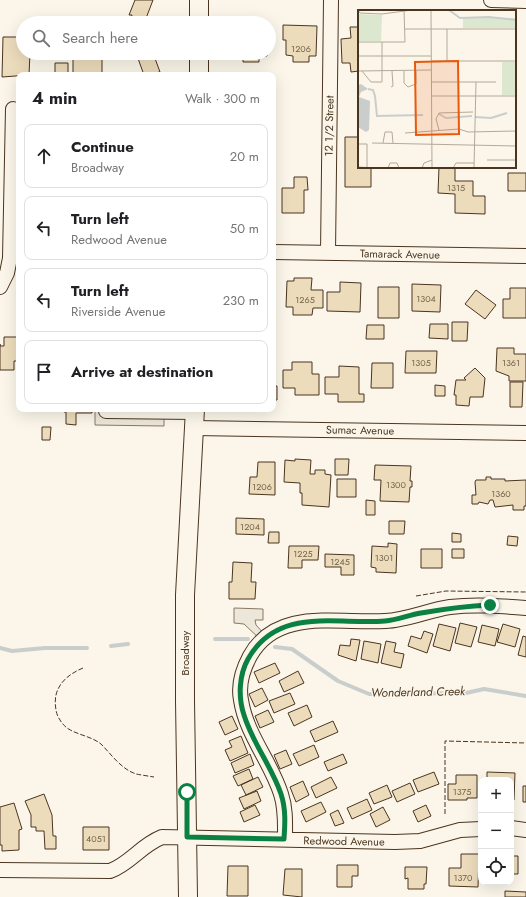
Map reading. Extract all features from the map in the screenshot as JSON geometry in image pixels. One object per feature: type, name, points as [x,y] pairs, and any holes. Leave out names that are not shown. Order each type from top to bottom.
[{"type":"main road","points":[[199,0],[199,16]]},
{"type":"main road","points":[[199,60],[199,72]]},
{"type":"main road","name":"Broadway","points":[[188,897],[184,701],[185,595],[195,416]]},
{"type":"street","name":"12 1/2 Street","points":[[328,253],[331,0]]},
{"type":"street","points":[[491,0],[526,1]]},
{"type":"street","points":[[0,287],[8,273],[10,258],[11,109]]},
{"type":"street","name":"Tamarack Avenue","points":[[276,252],[526,256]]},
{"type":"street","name":"Sumac Avenue","points":[[124,412],[526,433]]},
{"type":"street","points":[[284,839],[285,811],[281,794],[244,715],[240,698],[241,681],[245,664],[254,649],[268,635],[283,626],[300,621],[386,621],[451,607],[466,606],[490,605],[526,608]]},
{"type":"street","points":[[514,828],[526,830]]},
{"type":"street","name":"Redwood Avenue","points":[[0,870],[110,871],[121,867],[149,842],[162,837],[420,841],[460,830],[478,829]]},
{"type":"shaded area","points":[[95,412],[164,412],[164,426],[95,425]]},
{"type":"shaded area","points":[[234,608],[263,609],[263,620],[255,620],[256,625],[266,636],[262,641],[244,624],[234,623]]},
{"type":"building","points":[[135,0],[153,0],[147,16],[129,15]]},
{"type":"building","points":[[283,25],[317,26],[316,56],[309,56],[309,62],[293,62],[293,56],[286,55],[286,40],[283,40]]},
{"type":"building","points":[[350,27],[358,27],[358,71],[351,72],[350,63],[342,63],[341,39],[351,38]]},
{"type":"building","points":[[3,37],[16,37],[16,60],[30,60],[29,72],[16,72],[16,76],[2,77]]},
{"type":"building","points":[[73,60],[102,60],[102,72],[73,72]]},
{"type":"building","points":[[139,60],[156,60],[160,72],[143,72]]},
{"type":"building","points":[[243,60],[259,60],[259,62],[243,62]]},
{"type":"building","points":[[55,63],[68,63],[68,72],[55,72]]},
{"type":"building","points":[[345,137],[358,137],[358,168],[371,168],[371,187],[345,187]]},
{"type":"building","points":[[439,168],[455,168],[455,181],[473,181],[473,196],[485,196],[485,214],[455,213],[455,194],[438,193]]},
{"type":"building","points":[[508,173],[526,173],[526,191],[508,191]]},
{"type":"building","points":[[294,177],[307,177],[308,190],[304,190],[304,213],[282,213],[282,188],[294,188]]},
{"type":"building","points":[[294,278],[312,278],[311,290],[323,290],[323,308],[313,308],[312,315],[293,315],[293,307],[286,307],[287,281],[294,281]]},
{"type":"building","points":[[340,282],[361,283],[360,312],[327,311],[327,292],[340,292]]},
{"type":"building","points":[[412,284],[441,285],[440,312],[412,311]]},
{"type":"building","points":[[378,287],[399,287],[399,318],[378,318]]},
{"type":"building","points":[[510,288],[526,288],[526,318],[503,318],[503,299],[510,299]]},
{"type":"building","points":[[476,290],[496,305],[485,319],[465,304]]},
{"type":"building","points":[[452,322],[468,322],[467,341],[452,341]]},
{"type":"building","points":[[430,324],[448,324],[448,339],[429,338]]},
{"type":"building","points":[[367,325],[384,325],[384,339],[366,339]]},
{"type":"building","points":[[4,337],[16,337],[16,361],[14,361],[14,370],[0,370],[0,346],[4,346]]},
{"type":"building","points":[[497,348],[514,348],[514,354],[526,354],[526,381],[509,381],[509,376],[496,371]]},
{"type":"building","points":[[406,351],[437,351],[436,373],[405,373]]},
{"type":"building","points":[[292,362],[312,362],[312,374],[319,374],[319,395],[295,395],[295,388],[283,388],[283,370],[292,370]]},
{"type":"building","points":[[372,363],[393,363],[393,388],[371,388]]},
{"type":"building","points":[[339,366],[359,367],[359,394],[364,394],[364,402],[338,402],[338,394],[325,394],[325,377],[339,377]]},
{"type":"building","points":[[475,368],[485,378],[483,397],[470,397],[469,406],[456,405],[456,395],[454,395],[456,380],[466,380],[464,378]]},
{"type":"building","points":[[510,382],[523,382],[522,407],[510,407]]},
{"type":"building","points":[[435,385],[445,386],[445,396],[435,396]]},
{"type":"building","points":[[276,386],[277,386],[276,400]]},
{"type":"building","points":[[66,412],[92,412],[76,413],[76,425],[66,424]]},
{"type":"building","points":[[42,427],[51,427],[50,440],[42,440]]},
{"type":"building","points":[[295,459],[311,460],[310,474],[315,474],[315,470],[325,470],[325,474],[331,475],[329,507],[302,505],[300,483],[284,482],[285,460],[295,461]]},
{"type":"building","points":[[335,459],[349,459],[348,475],[335,475]]},
{"type":"building","points":[[258,462],[275,462],[275,495],[249,494],[250,477],[257,477]]},
{"type":"building","points":[[375,465],[411,466],[410,481],[412,481],[412,487],[410,487],[409,502],[380,501],[381,480],[374,480]]},
{"type":"building","points":[[486,477],[491,477],[491,479],[505,479],[505,481],[526,480],[526,506],[524,506],[524,510],[513,510],[513,505],[495,507],[493,500],[490,500],[488,504],[479,502],[478,504],[472,504],[472,495],[476,495],[476,480],[486,480]]},
{"type":"building","points":[[337,479],[356,479],[356,497],[337,497]]},
{"type":"building","points":[[366,500],[375,501],[375,515],[366,515]]},
{"type":"building","points":[[236,518],[264,519],[264,535],[236,534]]},
{"type":"building","points":[[389,521],[405,521],[404,534],[389,534]]},
{"type":"building","points":[[269,532],[279,532],[279,543],[268,543]]},
{"type":"building","points":[[452,533],[461,534],[461,542],[452,542]]},
{"type":"building","points":[[508,536],[518,537],[517,546],[507,545]]},
{"type":"building","points":[[388,543],[397,544],[396,573],[376,572],[376,568],[371,567],[372,546],[388,547]]},
{"type":"building","points":[[289,546],[319,546],[318,560],[302,560],[302,568],[288,568]]},
{"type":"building","points":[[421,549],[442,549],[442,568],[421,568]]},
{"type":"building","points":[[452,549],[464,549],[464,558],[452,558]]},
{"type":"building","points":[[325,554],[354,555],[354,575],[341,575],[341,567],[325,567]]},
{"type":"building","points":[[233,562],[252,563],[251,582],[256,582],[255,599],[229,599],[229,582],[232,582]]},
{"type":"building","points":[[460,623],[477,627],[471,647],[455,643]]},
{"type":"building","points":[[439,624],[456,628],[450,651],[433,646]]},
{"type":"building","points":[[503,624],[520,629],[515,647],[497,642]]},
{"type":"building","points":[[482,625],[499,629],[495,646],[478,642]]},
{"type":"building","points":[[424,631],[433,634],[427,653],[408,646],[411,636],[421,639]]},
{"type":"building","points":[[523,636],[526,637],[526,657],[518,655]]},
{"type":"building","points":[[351,639],[360,640],[356,661],[338,655],[340,645],[350,646]]},
{"type":"building","points":[[364,641],[381,644],[378,663],[361,659]]},
{"type":"building","points":[[386,641],[396,643],[394,652],[404,654],[401,668],[381,663]]},
{"type":"building","points":[[275,663],[280,673],[259,683],[254,672]]},
{"type":"building","points":[[298,671],[304,683],[284,692],[279,681]]},
{"type":"building","points":[[262,688],[268,700],[255,707],[249,694]]},
{"type":"building","points":[[290,693],[295,704],[274,713],[269,701]]},
{"type":"building","points":[[307,705],[312,717],[294,726],[288,713]]},
{"type":"building","points":[[268,710],[274,722],[260,728],[255,716]]},
{"type":"building","points":[[232,716],[238,729],[225,735],[219,722]]},
{"type":"building","points":[[333,721],[338,732],[315,742],[310,731]]},
{"type":"building","points":[[241,736],[248,753],[230,761],[225,750],[232,747],[229,741]]},
{"type":"building","points":[[314,745],[319,757],[299,766],[293,754]]},
{"type":"building","points":[[286,750],[292,764],[280,769],[274,755]]},
{"type":"building","points":[[250,754],[254,765],[235,773],[231,763]]},
{"type":"building","points":[[343,754],[347,763],[328,771],[324,762]]},
{"type":"building","points":[[249,769],[253,779],[238,786],[233,776]]},
{"type":"building","points":[[434,772],[439,784],[418,792],[413,780]]},
{"type":"building","points":[[487,772],[515,773],[514,800],[514,777],[487,777]]},
{"type":"building","points":[[456,775],[477,775],[477,798],[467,798],[467,800],[448,800],[448,784],[456,784]]},
{"type":"building","points":[[258,777],[263,787],[246,795],[241,785]]},
{"type":"building","points":[[331,777],[337,788],[316,798],[311,787]]},
{"type":"building","points":[[303,781],[309,795],[296,802],[290,787]]},
{"type":"building","points":[[410,783],[415,794],[397,802],[392,791]]},
{"type":"building","points":[[387,785],[392,797],[374,804],[369,793]]},
{"type":"building","points":[[523,786],[526,786],[526,802],[523,802]]},
{"type":"building","points":[[257,791],[261,801],[244,809],[239,798]]},
{"type":"building","points":[[44,794],[52,815],[53,836],[56,836],[56,849],[45,849],[44,831],[36,831],[36,827],[31,827],[31,815],[25,801]]},
{"type":"building","points":[[367,799],[372,810],[352,819],[347,808]]},
{"type":"building","points":[[321,802],[326,812],[306,822],[301,811]]},
{"type":"building","points":[[14,803],[22,829],[19,830],[19,850],[2,851],[2,845],[0,845],[0,807]]},
{"type":"building","points":[[255,805],[260,815],[244,822],[240,812]]},
{"type":"building","points":[[426,805],[431,816],[418,822],[413,811]]},
{"type":"building","points":[[383,807],[390,820],[376,827],[370,814]]},
{"type":"building","points":[[338,810],[344,823],[335,826],[330,814]]},
{"type":"building","points":[[83,827],[109,827],[109,850],[83,850]]},
{"type":"building","points":[[461,854],[478,854],[478,887],[449,886],[449,868],[461,868]]},
{"type":"building","points":[[514,856],[518,856],[518,874],[514,874]]},
{"type":"building","points":[[337,865],[358,865],[358,876],[352,876],[352,887],[337,887]]},
{"type":"building","points":[[228,866],[248,866],[248,896],[227,896]]},
{"type":"building","points":[[405,867],[427,867],[426,884],[424,884],[424,889],[408,889],[408,878],[405,879]]},
{"type":"building","points":[[285,869],[302,869],[302,897],[283,895]]},
{"type":"building","points":[[505,891],[526,892],[526,897],[505,897]]},
{"type":"waterway","name":"Wonderland Creek","points":[[215,639],[248,639]]},
{"type":"waterway","name":"Wonderland Creek","points":[[111,646],[128,644]]},
{"type":"waterway","name":"Wonderland Creek","points":[[275,647],[292,649],[338,681],[369,694],[466,693],[484,689],[526,696]]},
{"type":"waterway","name":"Wonderland Creek","points":[[0,648],[12,651],[45,648],[87,648]]},
{"type":"fence","points":[[416,596],[446,591],[526,592]]},
{"type":"fence","points":[[83,668],[65,679],[58,690],[55,702],[60,720],[71,730],[101,744],[126,769],[136,774],[154,777]]},
{"type":"fence","points":[[445,814],[445,741],[526,743]]},
{"type":"route","points":[[187,792],[187,837],[284,839],[285,811],[281,794],[244,715],[240,698],[241,681],[245,664],[254,649],[268,635],[283,626],[300,621],[386,621],[451,607],[490,605]]}]
